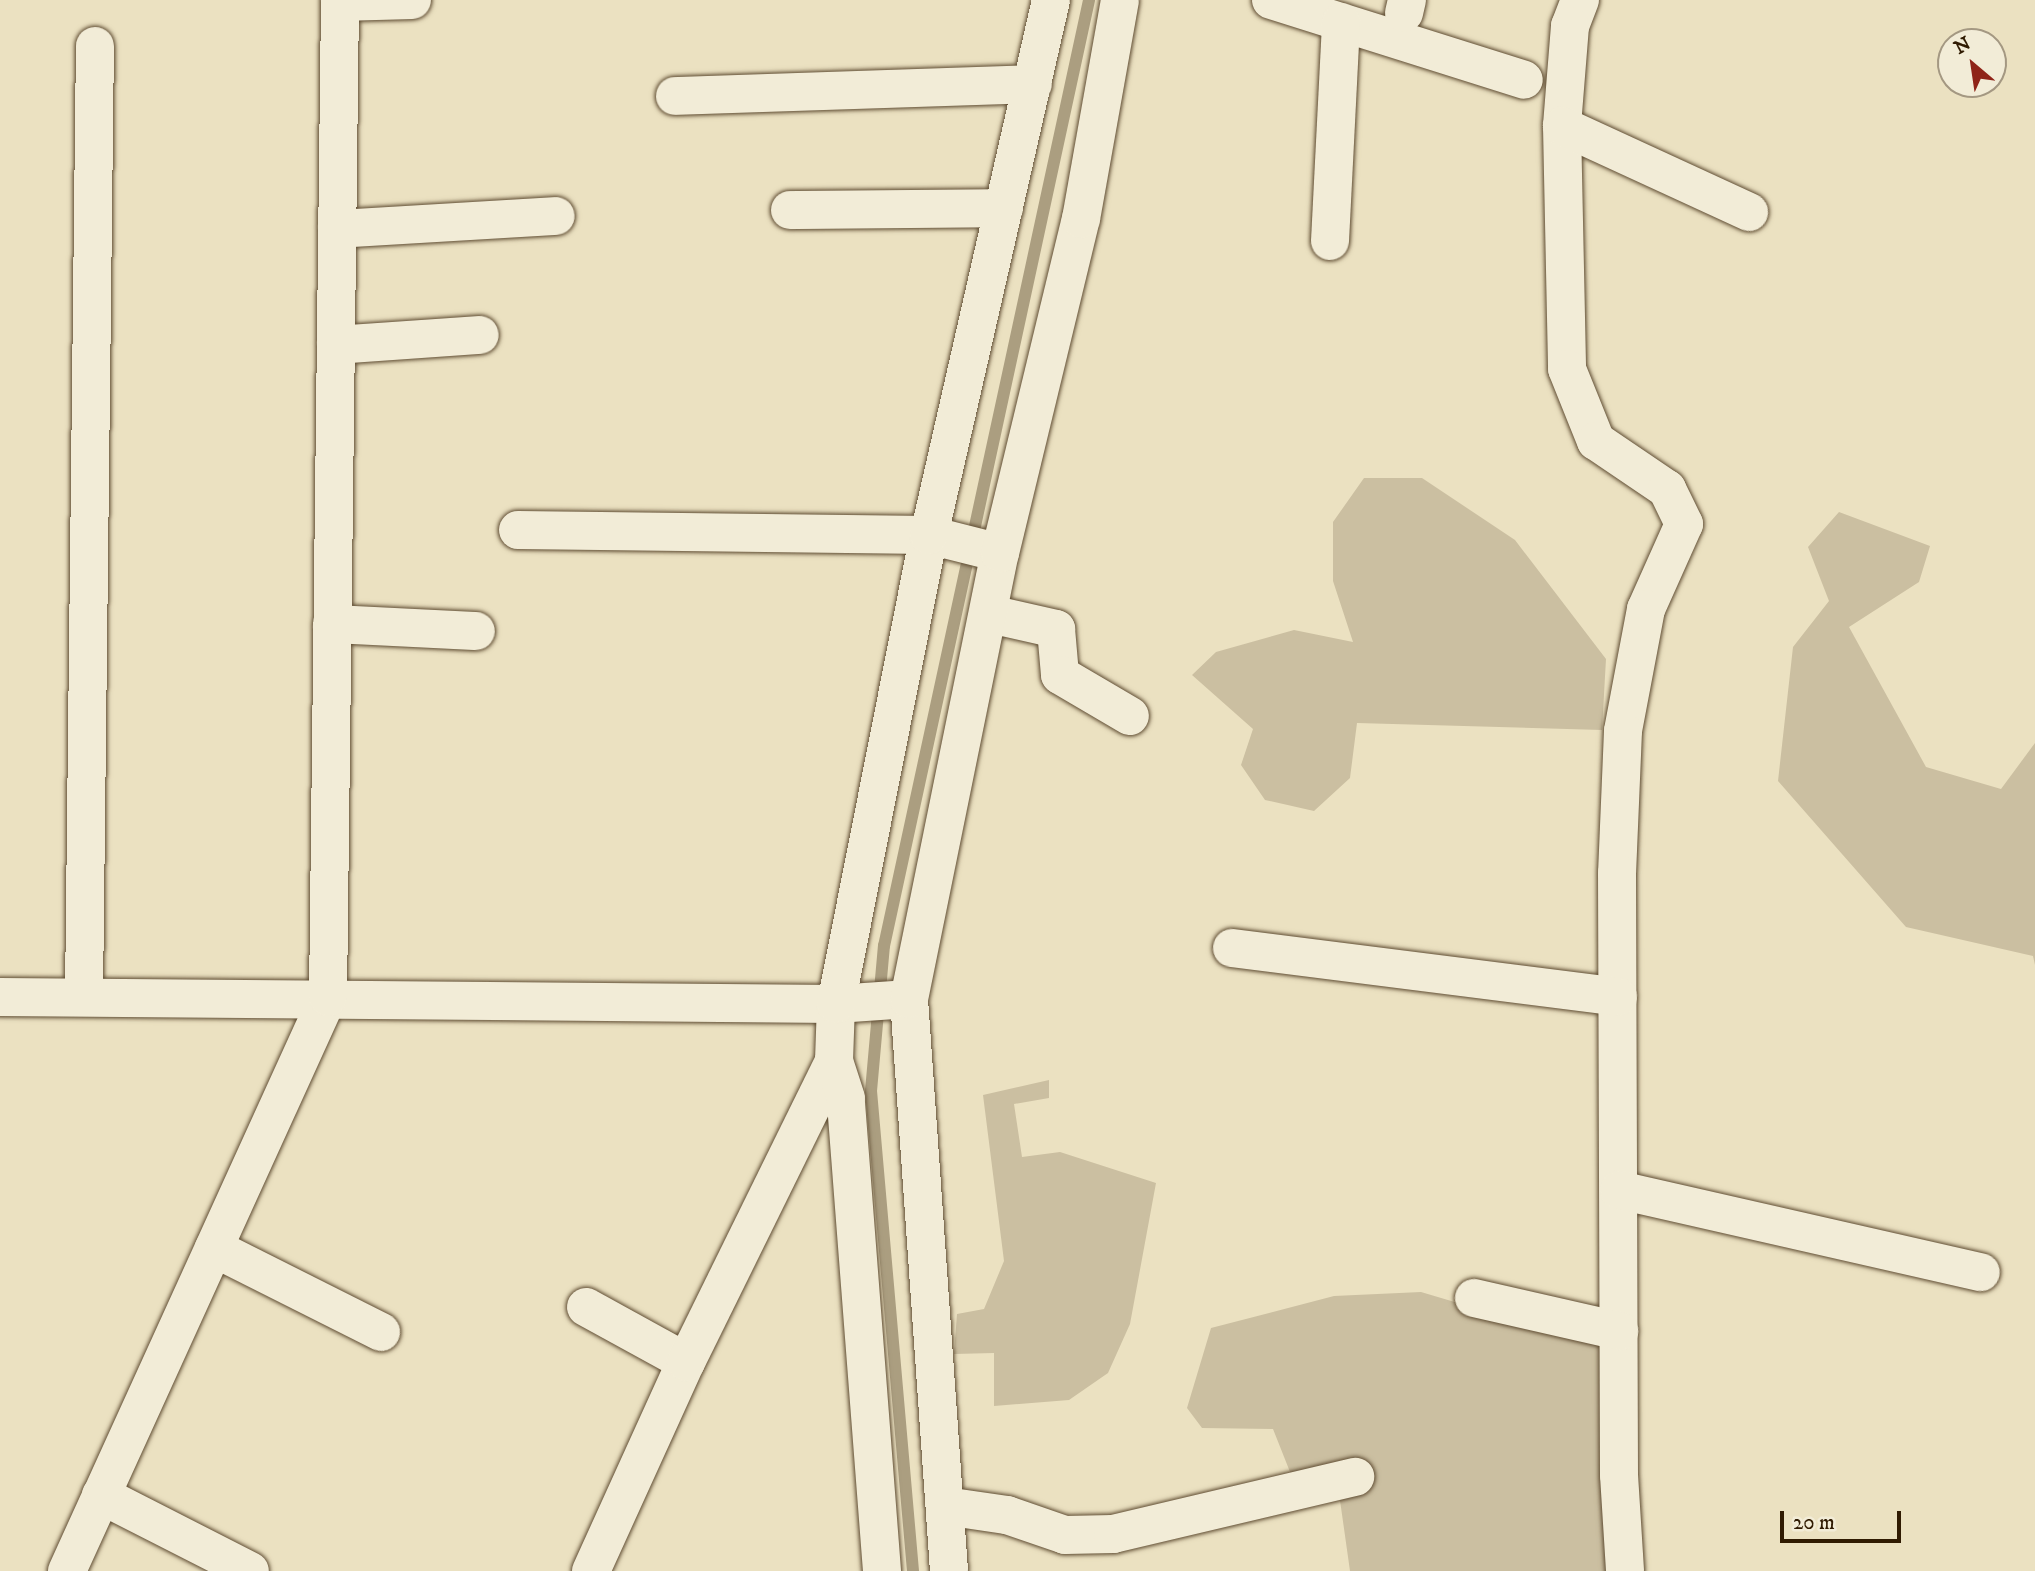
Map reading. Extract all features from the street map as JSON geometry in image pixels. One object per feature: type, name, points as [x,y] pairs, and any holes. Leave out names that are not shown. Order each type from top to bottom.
[{"type":"street","points":[[67,1571],[328,997],[340,1],[412,0]]},
{"type":"street","points":[[591,1571],[686,1362],[834,1061],[841,1004],[929,535],[1051,0]]},
{"type":"street","points":[[949,1571],[909,999],[916,949],[990,614],[1000,553],[1081,219],[1120,0]]},
{"type":"street","points":[[1271,0],[1524,80]]},
{"type":"street","points":[[1580,0],[1570,26],[1562,126],[1567,369],[1596,442],[1667,489],[1684,524],[1646,609],[1623,731],[1618,997],[1619,1475],[1625,1571]]},
{"type":"street","points":[[1330,241],[1341,22]]},
{"type":"street","points":[[84,996],[95,46]]},
{"type":"street","points":[[675,96],[1033,84]]},
{"type":"street","points":[[1562,126],[1749,212]]},
{"type":"street","points":[[790,210],[1004,208]]},
{"type":"street","points":[[337,229],[556,216]]},
{"type":"street","points":[[336,345],[480,335]]},
{"type":"street","points":[[518,530],[929,535],[1000,553]]},
{"type":"street","points":[[990,614],[1056,629],[1060,675],[1129,716]]},
{"type":"street","points":[[332,624],[476,631]]},
{"type":"street","points":[[1232,948],[1618,997]]},
{"type":"street","points":[[0,997],[328,997],[841,1004],[909,999]]},
{"type":"street","points":[[834,1061],[846,1098],[882,1571]]},
{"type":"street","points":[[1619,1190],[1981,1272]]},
{"type":"street","points":[[214,1248],[381,1332]]},
{"type":"street","points":[[1474,1298],[1619,1331]]},
{"type":"street","points":[[586,1307],[686,1362]]},
{"type":"street","points":[[945,1506],[1007,1515],[1065,1535],[1113,1534],[1355,1477]]},
{"type":"street","points":[[101,1495],[250,1571]]},
{"type":"shaded area","points":[[1364,478],[1422,478],[1515,540],[1606,659],[1602,730],[1357,723],[1350,778],[1314,811],[1265,800],[1241,765],[1253,729],[1192,675],[1216,652],[1294,630],[1353,642],[1333,581],[1333,522]]},
{"type":"shaded area","points":[[1839,512],[1930,546],[1919,582],[1849,627],[1926,767],[2001,789],[2035,743],[2035,965],[2033,956],[1906,927],[1778,781],[1793,647],[1829,601],[1808,547]]},
{"type":"shaded area","points":[[1049,1080],[1049,1098],[1014,1104],[1022,1157],[1060,1152],[1156,1183],[1130,1324],[1108,1373],[1069,1400],[994,1406],[994,1353],[954,1354],[957,1314],[984,1309],[1004,1261],[983,1095]]},
{"type":"shaded area","points":[[1421,1292],[1603,1346],[1609,1571],[1350,1571],[1335,1465],[1292,1477],[1273,1429],[1202,1428],[1187,1408],[1211,1328],[1334,1296]]},
{"type":"waterway","points":[[913,1571],[871,1091],[884,946],[1089,0]]}]
